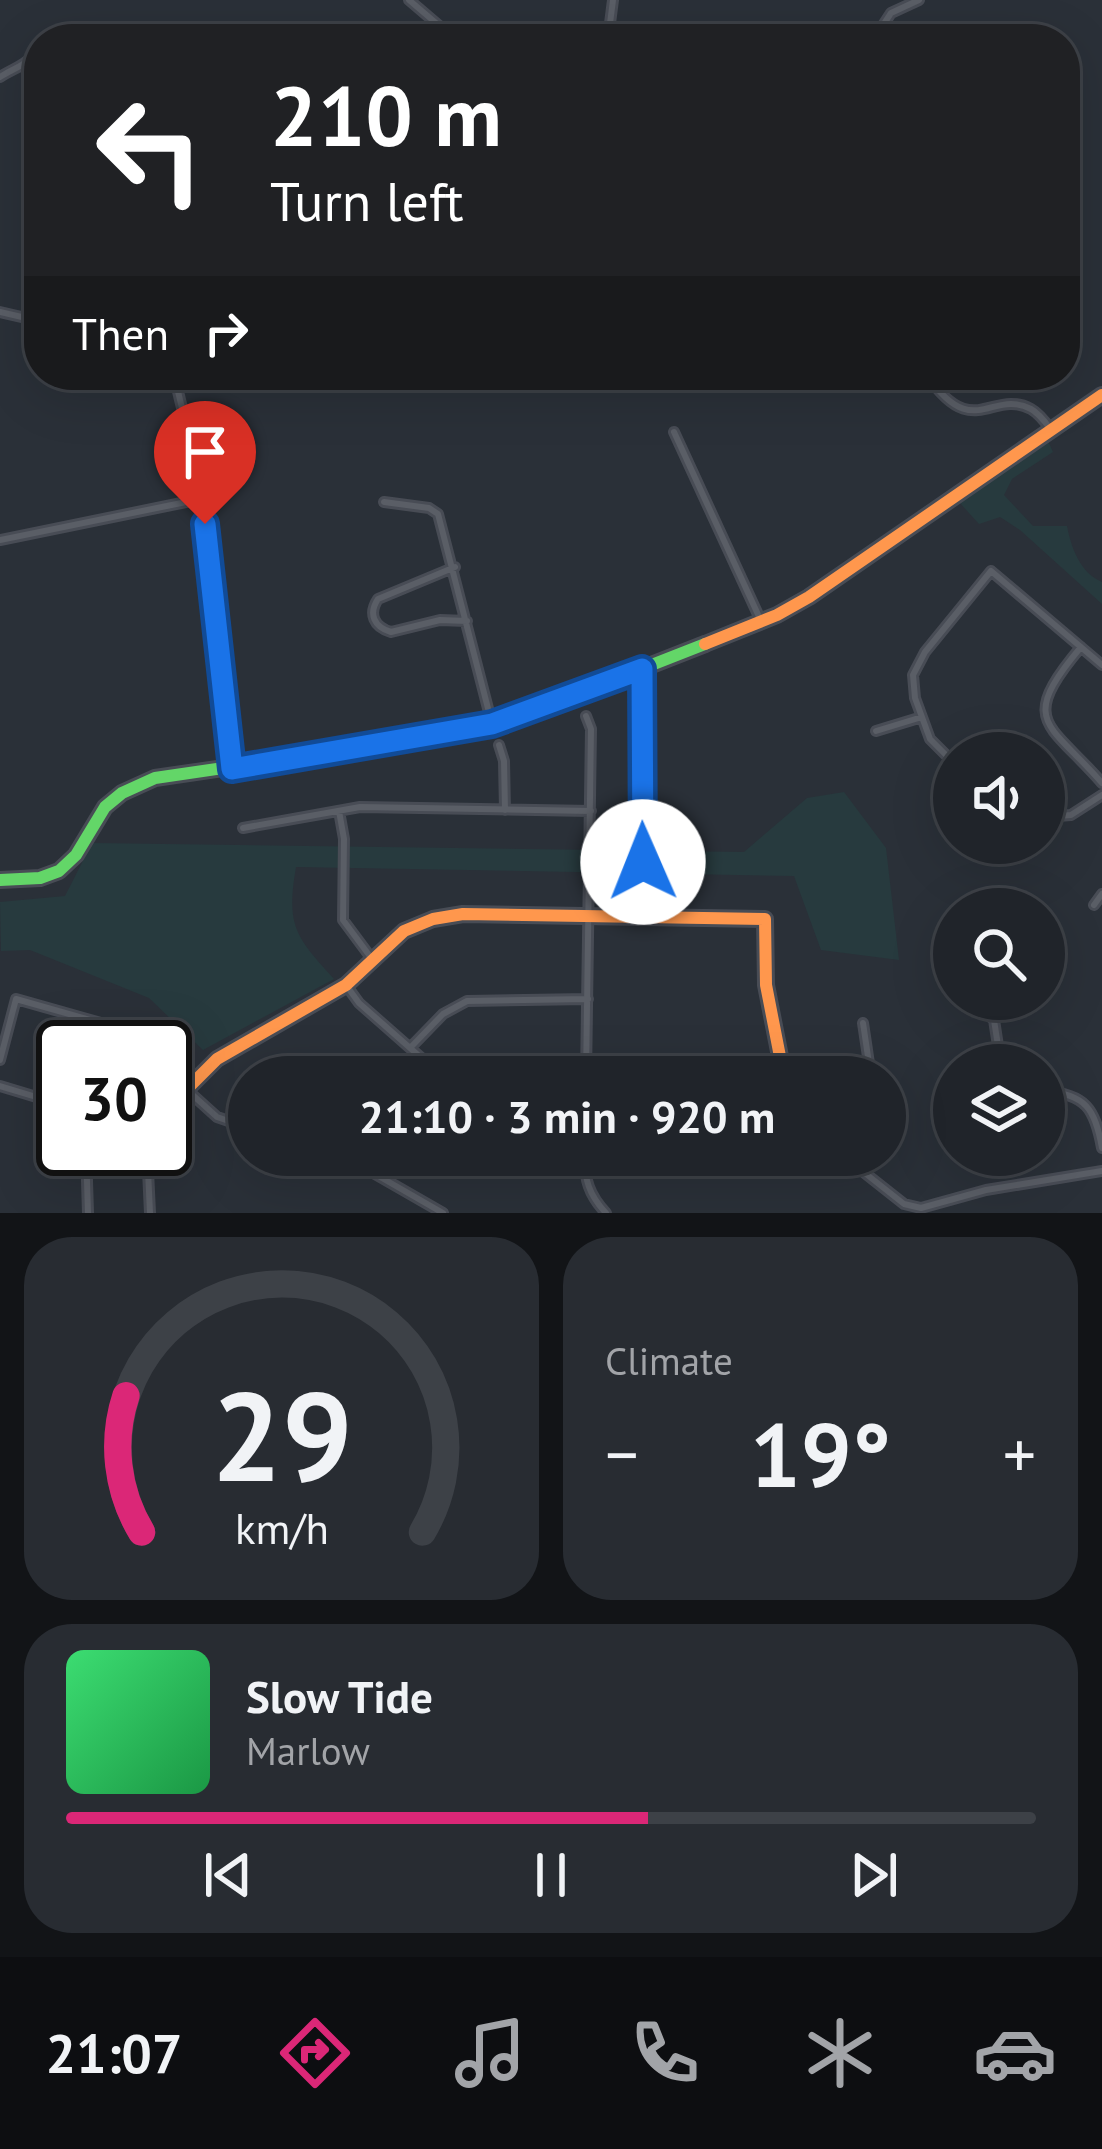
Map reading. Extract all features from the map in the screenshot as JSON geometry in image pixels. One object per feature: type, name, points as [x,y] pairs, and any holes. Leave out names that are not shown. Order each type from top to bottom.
[{"type":"street","points":[[410,0],[437,24]]},
{"type":"street","points":[[883,24],[904,3],[919,0]]},
{"type":"street","points":[[177,390],[201,499],[232,769]]},
{"type":"street","points":[[940,390],[954,405],[975,411],[1023,406],[1052,431]]},
{"type":"street","points":[[0,880],[40,878],[64,868],[104,807],[128,790],[176,773],[232,769],[492,724],[761,621],[809,597],[1102,395]]},
{"type":"street","points":[[674,432],[761,621]]},
{"type":"street","points":[[0,540],[201,499]]},
{"type":"street","points":[[384,502],[434,509],[447,535],[492,724]]},
{"type":"street","points":[[454,567],[378,599],[373,617],[377,626],[391,632],[440,620],[467,621]]},
{"type":"street","points":[[933,742],[914,690],[916,668],[991,571],[1102,665]]},
{"type":"street","points":[[1081,647],[1052,681],[1047,713],[1056,739],[1102,783]]},
{"type":"street","points":[[642,669],[643,862]]},
{"type":"street","points":[[586,716],[591,729],[587,1056]]},
{"type":"street","points":[[876,731],[922,717]]},
{"type":"street","points":[[499,745],[505,810]]},
{"type":"street","points":[[1065,815],[1102,795]]},
{"type":"street","points":[[243,828],[360,807],[591,811]]},
{"type":"street","points":[[339,811],[344,839],[343,920],[372,959]]},
{"type":"street","points":[[1094,905],[1102,894]]},
{"type":"street","points":[[192,1083],[217,1059],[346,985],[404,931],[463,914],[765,919],[766,985],[780,1056]]},
{"type":"street","points":[[346,985],[419,1056]]},
{"type":"street","points":[[0,1060],[16,999],[90,1020]]},
{"type":"street","points":[[410,1048],[442,1014],[466,1001],[588,999]]},
{"type":"street","points":[[863,1024],[868,1056]]},
{"type":"street","points":[[0,1087],[36,1097]]},
{"type":"street","points":[[1065,1093],[1083,1101],[1097,1119],[1102,1148]]},
{"type":"street","points":[[192,1097],[228,1121]]},
{"type":"street","points":[[868,1176],[904,1204],[921,1208],[986,1190],[1102,1171]]},
{"type":"street","points":[[87,1176],[88,1213]]},
{"type":"street","points":[[148,1176],[150,1213]]},
{"type":"street","points":[[379,1176],[443,1213]]},
{"type":"street","points":[[585,1176],[590,1193],[606,1213]]},
{"type":"green space","points":[[1048,441],[1053,452],[1012,479],[1004,495],[1033,526],[1067,526],[1082,566],[1102,582],[1102,604],[1020,530],[1000,517],[979,524],[959,502]]},
{"type":"green space","points":[[844,792],[886,848],[899,960],[821,950],[794,876],[296,867],[292,903],[297,929],[334,979],[203,1050],[192,1039],[192,1020],[172,1020],[149,998],[30,950],[1,951],[0,902],[65,896],[92,843],[744,852],[807,798]]},
{"type":"traffic: fast","points":[[0,880],[40,878],[59,871],[76,855],[105,807],[155,778],[367,747],[524,715],[705,644]]},
{"type":"traffic: slow","points":[[705,644],[809,597],[1102,395]]},
{"type":"traffic: slow","points":[[192,1084],[217,1059],[346,985],[404,931],[463,914],[765,919],[766,985],[780,1056]]},
{"type":"route","points":[[205,524],[232,769],[492,724],[642,669],[643,862]]}]
